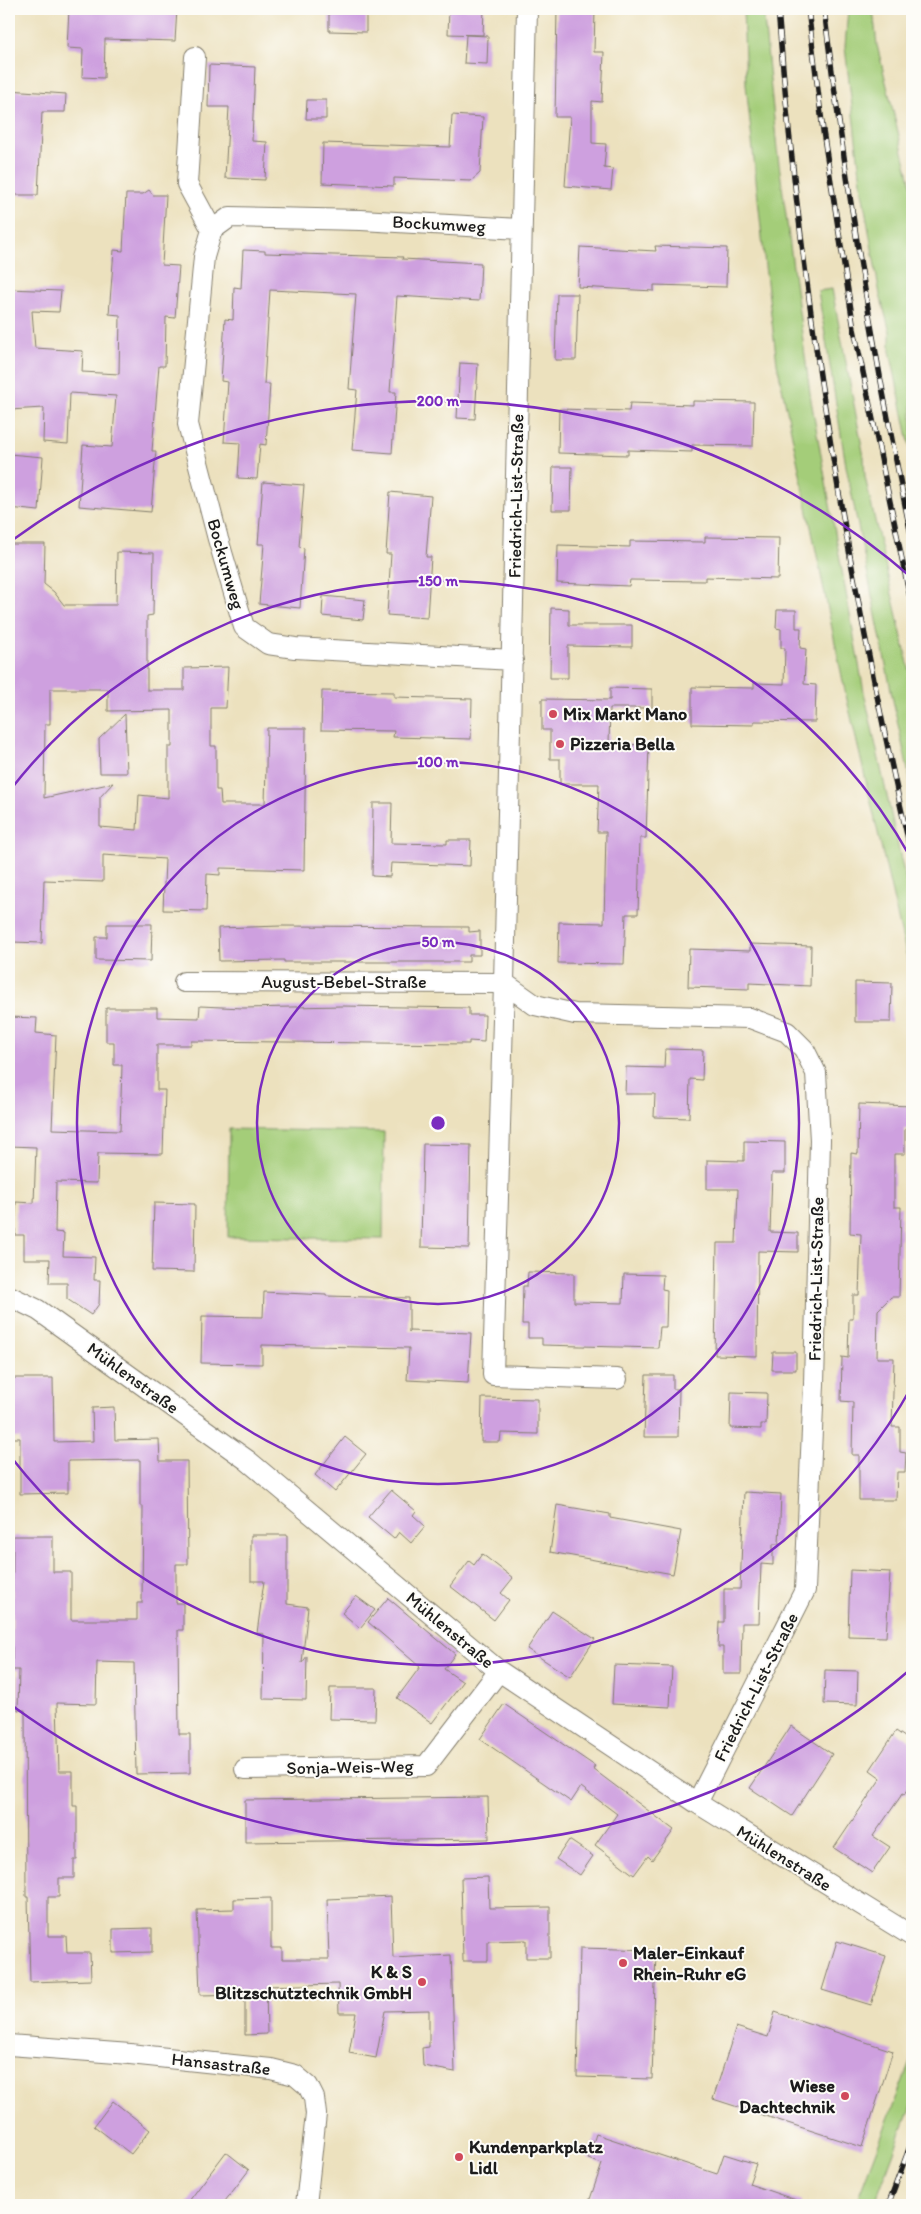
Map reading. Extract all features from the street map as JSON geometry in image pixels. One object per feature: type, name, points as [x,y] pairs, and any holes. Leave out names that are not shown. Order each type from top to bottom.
[{"type":"street","name":"Friedrich-List-Straße","points":[[526,9],[513,660],[493,1375],[618,1379]]},
{"type":"street","points":[[195,58],[187,184],[212,230]]},
{"type":"street","name":"Bockumweg","points":[[513,660],[295,648],[268,644],[244,627],[218,539],[188,424],[204,257],[212,230],[230,217],[361,220],[521,229]]},
{"type":"street","name":"August-Bebel-Straße","points":[[184,982],[504,983]]},
{"type":"street","name":"Friedrich-List-Straße","points":[[504,983],[535,1005],[575,1014],[750,1018],[787,1032],[804,1050],[816,1072],[820,1140],[814,1384],[805,1590],[697,1803]]},
{"type":"street","name":"Mühlenstraße","points":[[9,1296],[38,1310],[247,1460],[499,1672],[697,1803],[912,1936]]},
{"type":"street","name":"Sonja-Weis-Weg","points":[[245,1769],[426,1766],[499,1672]]},
{"type":"street","name":"Hansastraße","points":[[9,2045],[130,2054],[271,2069],[295,2075],[308,2086],[314,2098],[316,2114],[306,2205]]},
{"type":"green space","points":[[743,9],[763,9],[777,149],[811,400],[864,692],[912,909],[912,979],[845,691],[777,363],[746,84]]},
{"type":"green space","points":[[848,9],[873,9],[877,45],[912,189],[912,457],[890,351],[890,332],[880,295],[862,191],[845,47]]},
{"type":"green space","points":[[832,289],[864,457],[865,477],[912,681],[912,789],[846,466],[818,291]]},
{"type":"green space","points":[[229,1129],[384,1132],[383,1239],[228,1237]]},
{"type":"green space","points":[[912,2057],[912,2103],[874,2205],[855,2205]]},
{"type":"building","points":[[69,9],[177,9],[175,41],[105,39],[104,78],[82,77],[83,49],[67,48]]},
{"type":"building","points":[[329,9],[366,9],[366,32],[329,31]]},
{"type":"building","points":[[449,9],[484,9],[483,35],[448,34]]},
{"type":"building","points":[[557,9],[595,9],[594,52],[604,52],[602,102],[592,101],[592,143],[606,144],[604,168],[613,169],[611,190],[565,186],[570,117],[555,117]]},
{"type":"building","points":[[466,35],[488,36],[487,64],[464,63]]},
{"type":"building","points":[[209,65],[255,67],[252,141],[267,142],[265,180],[225,178],[229,107],[208,107]]},
{"type":"building","points":[[9,90],[66,94],[65,112],[42,112],[38,195],[9,195]]},
{"type":"building","points":[[307,100],[326,100],[326,119],[306,119]]},
{"type":"building","points":[[452,115],[483,117],[480,173],[471,181],[394,178],[394,186],[322,183],[323,143],[450,147]]},
{"type":"building","points":[[149,190],[153,195],[166,195],[162,265],[179,266],[175,318],[166,317],[165,366],[159,366],[152,451],[156,451],[151,512],[79,506],[83,445],[112,447],[116,396],[70,393],[68,444],[43,442],[44,408],[9,410],[9,289],[61,291],[59,312],[32,311],[35,348],[83,351],[82,372],[119,374],[120,315],[109,314],[114,250],[123,251],[126,194],[143,194]]},
{"type":"building","points":[[655,246],[727,248],[726,287],[654,285],[654,291],[578,287],[580,247],[656,251]]},
{"type":"building","points":[[243,250],[265,251],[265,253],[403,257],[402,259],[481,263],[479,301],[397,296],[390,392],[396,392],[392,453],[352,450],[357,390],[349,389],[356,294],[270,290],[264,384],[270,384],[266,445],[260,444],[257,479],[238,478],[240,443],[224,442],[228,382],[221,381],[225,319],[233,320],[234,287],[241,288]]},
{"type":"building","points":[[557,294],[578,294],[576,360],[555,360]]},
{"type":"building","points":[[460,363],[478,364],[475,419],[457,418]]},
{"type":"building","points":[[693,401],[754,402],[753,446],[692,445],[692,452],[628,450],[628,455],[558,453],[559,409],[629,411],[630,403],[693,405]]},
{"type":"building","points":[[9,454],[43,457],[39,511],[9,508]]},
{"type":"building","points":[[553,467],[572,467],[571,510],[552,510]]},
{"type":"building","points":[[263,482],[304,485],[299,547],[304,548],[300,608],[259,604],[264,544],[258,544]]},
{"type":"building","points":[[390,492],[431,496],[426,557],[431,557],[427,618],[387,615],[391,554],[386,554]]},
{"type":"building","points":[[705,537],[779,538],[778,579],[705,577],[705,581],[630,580],[629,586],[557,583],[558,545],[630,547],[630,541],[705,542]]},
{"type":"building","points":[[9,544],[45,544],[44,584],[54,592],[64,605],[116,605],[117,552],[154,553],[153,615],[147,616],[147,690],[184,690],[184,668],[228,667],[226,708],[211,708],[211,746],[216,746],[216,790],[220,790],[221,804],[265,804],[267,728],[306,728],[304,870],[220,868],[220,875],[207,874],[206,911],[163,910],[165,859],[103,855],[103,882],[44,880],[42,943],[12,942],[12,930],[9,930],[9,796],[12,750],[9,750]],"holes":[[[50,689],[108,689],[108,711],[172,710],[172,747],[168,747],[168,798],[139,795],[137,830],[100,827],[100,797],[113,783],[44,798],[45,724],[50,724]]]},
{"type":"building","points":[[323,596],[365,600],[363,620],[322,616]]},
{"type":"building","points":[[551,608],[569,609],[569,625],[632,625],[632,647],[568,646],[568,678],[550,678]]},
{"type":"building","points":[[777,610],[796,610],[796,628],[801,628],[800,648],[806,649],[804,684],[816,685],[815,722],[754,721],[754,725],[692,724],[692,687],[754,688],[754,683],[784,684],[785,648],[781,648],[781,629],[776,628]]},
{"type":"building","points":[[610,688],[652,689],[652,708],[610,708],[609,744],[649,745],[646,838],[640,838],[638,914],[626,914],[624,964],[558,963],[559,922],[604,923],[606,832],[597,832],[599,784],[560,784],[560,759],[550,759],[550,730],[542,730],[542,699],[610,700]]},
{"type":"building","points":[[322,691],[394,692],[394,697],[472,699],[471,739],[393,737],[394,731],[321,730]]},
{"type":"building","points":[[125,714],[127,773],[100,773],[99,739]]},
{"type":"building","points":[[373,803],[392,803],[391,843],[447,844],[447,840],[471,840],[470,866],[391,863],[390,877],[372,876]]},
{"type":"building","points":[[107,924],[152,924],[151,961],[96,960],[96,937],[107,937]]},
{"type":"building","points":[[281,926],[469,927],[469,932],[480,931],[480,955],[469,955],[469,962],[219,961],[218,928]]},
{"type":"building","points":[[750,944],[811,946],[810,986],[749,983],[749,989],[688,987],[689,949],[750,951]]},
{"type":"building","points":[[855,982],[892,983],[891,1022],[855,1022]]},
{"type":"building","points":[[200,1006],[243,1008],[342,1006],[469,1008],[469,1015],[485,1015],[484,1042],[469,1041],[469,1044],[191,1041],[191,1045],[157,1045],[157,1090],[165,1090],[163,1154],[98,1153],[97,1183],[56,1182],[55,1232],[64,1233],[63,1256],[95,1257],[94,1280],[100,1280],[99,1304],[91,1315],[67,1299],[67,1283],[49,1283],[50,1259],[24,1259],[24,1235],[15,1235],[16,1202],[34,1203],[36,1147],[9,1146],[9,1017],[37,1018],[36,1033],[56,1035],[52,1129],[120,1131],[122,1065],[114,1065],[114,1042],[106,1042],[106,1008],[157,1008],[157,1017],[199,1018]]},
{"type":"building","points":[[665,1049],[703,1050],[702,1080],[690,1079],[689,1118],[654,1117],[655,1094],[625,1094],[626,1067],[664,1068]]},
{"type":"building","points":[[859,1104],[912,1106],[912,1129],[905,1129],[905,1154],[894,1154],[894,1207],[901,1207],[899,1297],[891,1297],[878,1310],[877,1358],[894,1358],[892,1427],[900,1427],[900,1452],[906,1453],[905,1472],[897,1472],[896,1500],[859,1500],[859,1455],[852,1455],[853,1402],[841,1401],[842,1357],[848,1358],[849,1319],[853,1319],[853,1295],[859,1295],[861,1234],[850,1233],[851,1153],[858,1154]]},
{"type":"building","points":[[744,1141],[785,1142],[785,1173],[772,1173],[770,1232],[798,1233],[798,1252],[758,1251],[757,1356],[715,1355],[717,1243],[736,1243],[738,1189],[707,1189],[707,1160],[744,1161]]},
{"type":"building","points":[[423,1144],[471,1145],[469,1248],[421,1247]]},
{"type":"building","points":[[154,1203],[195,1204],[194,1272],[152,1271]]},
{"type":"building","points":[[528,1272],[574,1273],[574,1302],[623,1303],[624,1274],[663,1275],[662,1289],[667,1290],[666,1327],[660,1327],[658,1348],[542,1345],[542,1338],[528,1338],[528,1324],[522,1324],[523,1286],[527,1286]]},
{"type":"building","points":[[264,1292],[409,1298],[409,1331],[471,1333],[468,1383],[407,1380],[409,1348],[262,1345],[262,1364],[201,1363],[202,1316],[263,1317]]},
{"type":"building","points":[[773,1352],[796,1352],[796,1370],[772,1370]]},
{"type":"building","points":[[646,1375],[673,1375],[673,1389],[679,1389],[678,1437],[644,1437]]},
{"type":"building","points":[[9,1378],[53,1378],[54,1442],[93,1441],[92,1408],[114,1407],[115,1440],[159,1439],[160,1461],[187,1461],[188,1564],[176,1564],[176,1603],[183,1603],[183,1630],[178,1630],[179,1734],[190,1734],[190,1773],[136,1774],[134,1663],[97,1662],[96,1704],[57,1703],[59,1771],[73,1771],[73,1806],[77,1806],[77,1860],[74,1860],[74,1878],[59,1878],[59,1897],[48,1897],[48,1936],[66,1936],[67,1953],[90,1953],[91,1980],[30,1982],[28,1897],[26,1897],[25,1710],[18,1710],[19,1670],[12,1670],[13,1536],[53,1536],[53,1572],[71,1572],[71,1620],[137,1620],[137,1603],[142,1603],[143,1506],[140,1506],[140,1460],[68,1461],[68,1493],[20,1494],[20,1438],[10,1438]]},
{"type":"building","points":[[731,1392],[767,1393],[766,1424],[761,1424],[761,1429],[730,1428]]},
{"type":"building","points":[[482,1398],[538,1399],[538,1434],[501,1433],[500,1442],[481,1442]]},
{"type":"building","points":[[345,1437],[366,1454],[335,1492],[315,1475]]},
{"type":"building","points":[[391,1490],[416,1511],[413,1515],[425,1526],[411,1543],[399,1532],[394,1539],[368,1517]]},
{"type":"building","points":[[744,1492],[781,1494],[779,1544],[773,1544],[773,1565],[761,1564],[759,1623],[742,1623],[741,1674],[723,1674],[723,1647],[718,1647],[719,1622],[724,1622],[724,1589],[740,1589]]},
{"type":"building","points":[[557,1505],[610,1514],[610,1518],[681,1531],[673,1574],[550,1552]]},
{"type":"building","points":[[251,1535],[287,1535],[287,1604],[308,1607],[302,1663],[307,1656],[306,1700],[263,1699],[264,1634],[257,1633],[264,1581],[251,1581]]},
{"type":"building","points":[[482,1554],[513,1578],[501,1593],[509,1600],[494,1620],[450,1586],[469,1561],[474,1565]]},
{"type":"building","points":[[850,1570],[890,1572],[886,1637],[848,1636]]},
{"type":"building","points":[[356,1596],[375,1610],[360,1628],[342,1613]]},
{"type":"building","points":[[388,1598],[455,1654],[444,1669],[463,1682],[432,1723],[397,1698],[420,1667],[368,1622]]},
{"type":"building","points":[[552,1611],[595,1639],[570,1677],[527,1649]]},
{"type":"building","points":[[614,1665],[672,1667],[670,1707],[612,1704]]},
{"type":"building","points":[[825,1670],[858,1671],[857,1705],[824,1704]]},
{"type":"building","points":[[330,1688],[376,1688],[375,1720],[329,1719]]},
{"type":"building","points":[[504,1704],[595,1766],[593,1769],[674,1830],[652,1860],[648,1856],[634,1875],[595,1845],[617,1814],[581,1787],[571,1802],[480,1739]]},
{"type":"building","points":[[791,1726],[832,1754],[792,1816],[750,1788]]},
{"type":"building","points":[[896,1731],[912,1742],[912,1784],[905,1794],[903,1793],[873,1836],[890,1847],[872,1873],[834,1848],[881,1778],[870,1770]]},
{"type":"building","points":[[488,1797],[489,1839],[245,1842],[245,1800]]},
{"type":"building","points":[[569,1840],[593,1856],[580,1875],[556,1859]]},
{"type":"building","points":[[488,1877],[489,1908],[550,1907],[550,1958],[526,1958],[526,1940],[488,1941],[488,1961],[463,1961],[461,1878]]},
{"type":"building","points":[[391,1896],[393,1958],[451,1955],[455,2072],[423,2066],[422,2048],[429,2047],[429,2010],[385,2011],[376,2058],[349,2053],[356,2013],[339,2013],[338,1984],[266,1986],[267,2034],[245,2035],[245,1994],[200,1995],[197,1910],[234,1909],[234,1899],[271,1898],[271,1948],[282,1948],[282,1959],[329,1959],[327,1899]]},
{"type":"building","points":[[152,1928],[152,1952],[113,1953],[113,1929]]},
{"type":"building","points":[[837,1941],[886,1956],[871,2005],[822,1990]]},
{"type":"building","points":[[580,1948],[656,1950],[652,2079],[577,2077]]},
{"type":"building","points":[[775,2012],[893,2051],[862,2147],[713,2099],[736,2027],[768,2037]]},
{"type":"building","points":[[113,2101],[150,2130],[131,2154],[94,2126]]},
{"type":"building","points":[[596,2134],[717,2174],[724,2154],[756,2164],[749,2184],[802,2202],[802,2205],[588,2205],[602,2164],[588,2159]]},
{"type":"building","points":[[226,2152],[249,2170],[222,2205],[186,2205]]},
{"type":"railway","points":[[778,9],[787,116],[799,222],[829,435],[867,647],[912,857]]},
{"type":"railway","points":[[808,9],[823,131],[854,329],[912,607]]},
{"type":"railway","points":[[824,9],[862,275],[912,539]]},
{"type":"railway","points":[[888,2205],[912,2141]]},
{"type":"place","name":"Mix Markt Mano","points":[[553,714]]},
{"type":"place","name":"Pizzeria Bella","points":[[560,744]]},
{"type":"place","name":"Maler-Einkauf Rhein-Ruhr eG","points":[[623,1963]]},
{"type":"place","name":"K & S Blitzschutztechnik GmbH","points":[[422,1982]]},
{"type":"place","name":"Wiese Dachtechnik","points":[[845,2096]]},
{"type":"place","name":"Kundenparkplatz Lidl","points":[[459,2157]]}]
